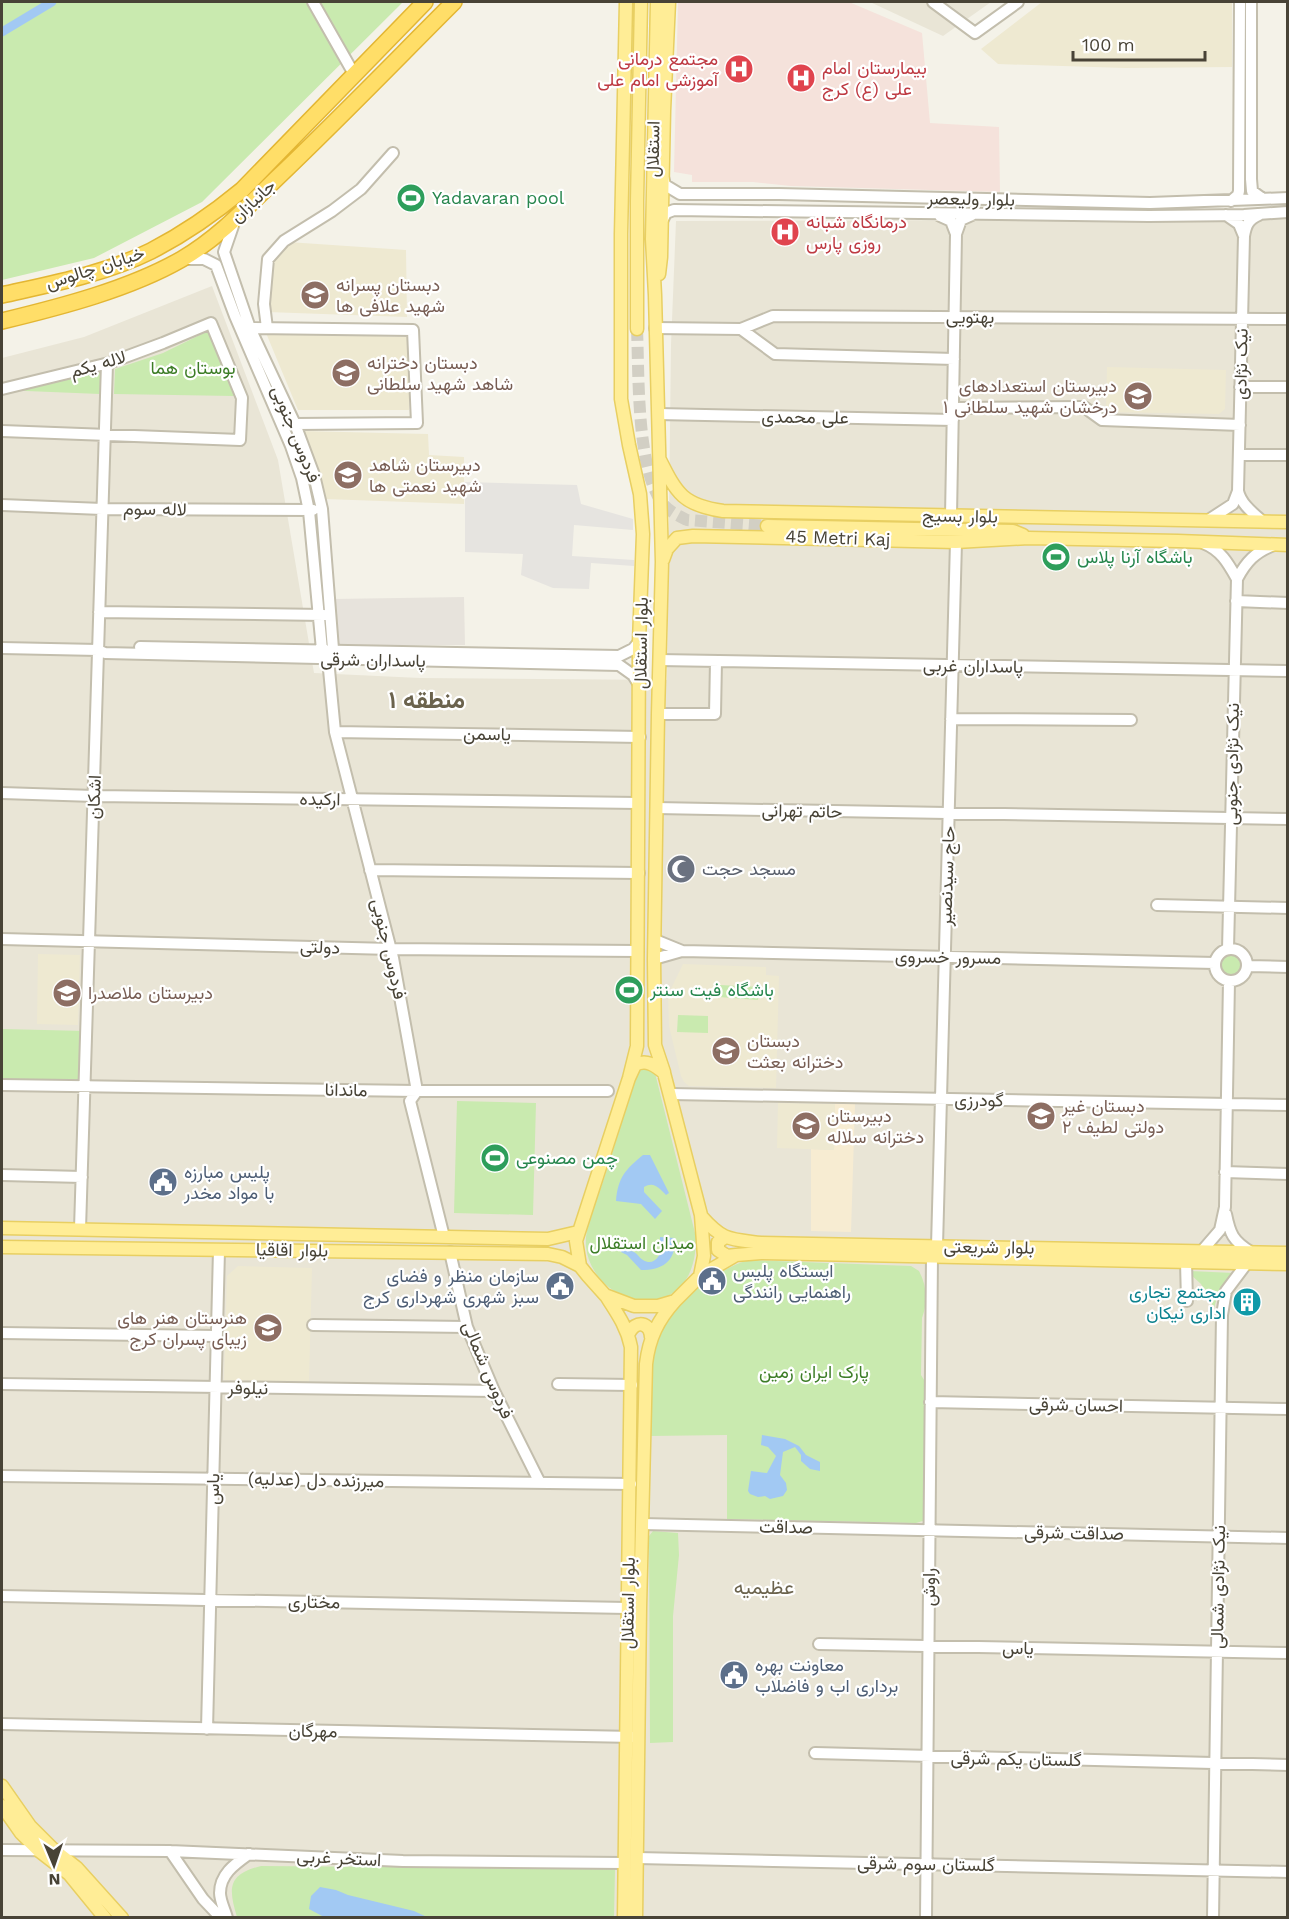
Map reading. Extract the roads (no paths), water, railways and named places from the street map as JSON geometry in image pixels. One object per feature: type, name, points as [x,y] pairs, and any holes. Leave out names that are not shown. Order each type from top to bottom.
[{"type":"highway","points":[[354,74],[425,2]]},
{"type":"highway","name":"جانبازان","points":[[2,321],[104,293],[182,259],[211,240],[297,160],[454,2]]},
{"type":"highway","name":"خیابان چالوس","points":[[7,294],[97,271],[149,252],[185,233],[242,190],[354,74]]},
{"type":"highway","points":[[7,294],[21,316]]},
{"type":"main road","name":"بلوار استقلال","points":[[627,2],[621,238],[621,399],[640,494],[643,534],[639,642],[637,1046],[629,1078]]},
{"type":"main road","name":"استقلال","points":[[637,329],[641,2]]},
{"type":"main road","name":"استقلال","points":[[655,296],[651,239],[657,2]]},
{"type":"main road","points":[[655,296],[661,257],[669,2]]},
{"type":"main road","points":[[621,238],[637,203],[623,175]]},
{"type":"main road","name":"بلوار استقلال","points":[[655,296],[662,562],[657,714],[654,959],[655,1045],[664,1073]]},
{"type":"main road","name":"بلوار بسیج","points":[[659,456],[678,493],[690,502],[708,509],[723,511],[1287,522]]},
{"type":"main road","points":[[763,512],[753,520],[753,527],[758,534],[767,531],[1013,531],[1029,538],[1282,545]]},
{"type":"main road","name":"45 Metri Kaj","points":[[662,562],[667,549],[677,538],[767,531],[956,542],[1029,538]]},
{"type":"main road","points":[[642,1062],[651,1064],[664,1073],[701,1215],[704,1256],[700,1276],[675,1301],[658,1306],[634,1306],[605,1295],[580,1266],[576,1241],[635,1065],[642,1062]]},
{"type":"main road","points":[[701,1215],[714,1231],[724,1238],[718,1242],[718,1251],[727,1256],[736,1255]]},
{"type":"main road","name":"بلوار اقاقیا","points":[[2,1228],[548,1239],[578,1232]]},
{"type":"main road","name":"بلوار شریعتی","points":[[724,1238],[761,1243],[934,1252],[1186,1262],[1286,1255]]},
{"type":"main road","name":"بلوار اقاقیا","points":[[2,1247],[548,1254],[562,1257],[580,1266]]},
{"type":"main road","name":"بلوار شریعتی","points":[[700,1276],[736,1255],[761,1253],[1201,1252],[1249,1258]]},
{"type":"main road","name":"بلوار استقلال","points":[[605,1295],[628,1333],[631,1347],[624,1917]]},
{"type":"main road","name":"بلوار استقلال","points":[[636,1917],[646,1364],[651,1337],[675,1301]]},
{"type":"main road","points":[[628,1333],[638,1324],[645,1325],[650,1330],[651,1337]]},
{"type":"main road","points":[[2,1786],[30,1826],[54,1850],[77,1868],[122,1917]]},
{"type":"main road","points":[[2,1806],[21,1833],[38,1850],[69,1874],[105,1917]]},
{"type":"street","points":[[313,2],[354,74]]},
{"type":"street","points":[[933,2],[975,33],[1018,2]]},
{"type":"street","points":[[1231,201],[1239,191],[1245,136],[1246,2]]},
{"type":"street","points":[[1245,136],[1252,191],[1263,199]]},
{"type":"street","points":[[267,328],[264,303],[268,259],[284,242],[361,189],[393,153]]},
{"type":"street","name":"بلوار ولیعصر","points":[[663,177],[665,185],[680,194],[796,194],[1130,203],[1287,198]]},
{"type":"street","points":[[1239,191],[1245,195],[1252,191]]},
{"type":"street","points":[[687,210],[680,203],[682,197],[689,194]]},
{"type":"street","points":[[762,194],[771,200],[772,205],[769,210],[762,212]]},
{"type":"street","points":[[793,212],[784,209],[783,204],[784,199],[796,194]]},
{"type":"street","points":[[1127,216],[1136,212],[1136,206],[1130,203]]},
{"type":"street","points":[[1149,216],[1142,210],[1150,203]]},
{"type":"street","name":"بلوار ولیعصر","points":[[662,221],[669,211],[687,210],[1127,216],[1287,212]]},
{"type":"street","points":[[937,214],[951,221],[956,234]]},
{"type":"street","points":[[1244,236],[1247,223],[1263,214]]},
{"type":"street","points":[[951,516],[956,234],[961,220],[973,215]]},
{"type":"street","points":[[1226,215],[1239,224],[1244,236]]},
{"type":"street","name":"فردوس جنوبی","points":[[236,217],[224,252],[250,328],[295,424],[314,475],[322,509],[324,615]]},
{"type":"street","name":"نیک نژادی","points":[[1238,491],[1244,236]]},
{"type":"street","name":"فردوس جنوبی","points":[[182,259],[204,259],[216,265],[302,478],[324,615],[335,732],[391,949],[417,1091],[410,1101],[444,1237]]},
{"type":"street","name":"بهتویی","points":[[655,328],[741,329],[773,316],[1287,319]]},
{"type":"street","name":"لاله یکم","points":[[2,389],[106,364],[163,344],[212,323],[242,398],[240,440],[104,436]]},
{"type":"street","points":[[250,328],[413,330],[417,423],[295,424]]},
{"type":"street","points":[[741,329],[775,354],[954,358]]},
{"type":"street","name":"اشکان","points":[[80,1230],[106,364]]},
{"type":"street","points":[[1240,387],[1287,387]]},
{"type":"street","points":[[953,408],[1084,407],[1102,420],[1240,425]]},
{"type":"street","name":"علی محمدی","points":[[658,414],[953,420]]},
{"type":"street","points":[[2,431],[104,436]]},
{"type":"street","points":[[1239,455],[1287,455]]},
{"type":"street","points":[[1210,519],[1233,504],[1238,491]]},
{"type":"street","points":[[1238,491],[1248,508],[1262,521]]},
{"type":"street","name":"لاله سوم","points":[[2,505],[102,509],[309,511],[322,509]]},
{"type":"street","points":[[1199,541],[1214,547],[1222,555],[1237,579],[1249,559],[1257,552],[1282,545]]},
{"type":"street","name":"حاج سیدنصیر","points":[[934,1252],[941,1099],[956,542]]},
{"type":"street","name":"نیک نژادی جنوبی","points":[[1228,949],[1237,579]]},
{"type":"street","points":[[1236,601],[1287,603]]},
{"type":"street","points":[[99,612],[324,615]]},
{"type":"street","points":[[639,642],[619,661],[633,675],[640,687]]},
{"type":"street","name":"پاسداران شرقی","points":[[2,648],[98,650],[105,653],[328,653],[619,661]]},
{"type":"street","name":"پاسداران غربی","points":[[659,660],[1287,671]]},
{"type":"street","points":[[657,714],[715,714],[716,661]]},
{"type":"street","points":[[951,719],[1131,720]]},
{"type":"street","name":"یاسمن","points":[[335,732],[640,737]]},
{"type":"street","name":"ارکیده","points":[[2,793],[639,803]]},
{"type":"street","name":"حاتم تهرانی","points":[[656,808],[1287,819]]},
{"type":"street","points":[[370,870],[639,873]]},
{"type":"street","points":[[1157,904],[1287,908]]},
{"type":"street","name":"دولتی","points":[[2,939],[391,949],[638,951]]},
{"type":"street","points":[[655,940],[682,951]]},
{"type":"street","points":[[1228,949],[1242,953],[1247,961],[1244,975],[1229,981],[1219,976],[1215,968],[1219,954],[1228,949]]},
{"type":"street","points":[[654,959],[682,951]]},
{"type":"street","name":"مسرور خسروی","points":[[682,951],[1215,963]]},
{"type":"street","points":[[1247,966],[1287,967]]},
{"type":"street","points":[[1201,1252],[1220,1230],[1224,1207],[1229,981]]},
{"type":"street","name":"ماندانا","points":[[2,1085],[417,1091],[608,1091]]},
{"type":"street","name":"گودرزی","points":[[671,1094],[1287,1105]]},
{"type":"street","points":[[1225,1172],[1287,1174]]},
{"type":"street","points":[[2,1175],[82,1177]]},
{"type":"street","points":[[1224,1207],[1235,1241],[1249,1258]]},
{"type":"street","name":"یاس","points":[[207,1729],[219,1250]]},
{"type":"street","name":"فردوس شمالی","points":[[450,1252],[467,1327],[494,1391],[540,1483]]},
{"type":"street","name":"راوش","points":[[926,1917],[930,1402],[934,1252]]},
{"type":"street","name":"نیک نژادی شمالی","points":[[1213,1917],[1223,1303],[1227,1291],[1249,1258]]},
{"type":"street","points":[[1186,1262],[1187,1301]]},
{"type":"street","points":[[314,1325],[467,1327]]},
{"type":"street","points":[[2,1334],[216,1336]]},
{"type":"street","name":"نیلوفر","points":[[2,1384],[494,1391]]},
{"type":"street","points":[[558,1384],[632,1385]]},
{"type":"street","name":"احسان شرقی","points":[[930,1402],[1287,1408]]},
{"type":"street","name":"میرزنده دل (عدلیه)","points":[[2,1476],[631,1484]]},
{"type":"street","name":"صداقت","points":[[642,1524],[929,1530]]},
{"type":"street","name":"صداقت شرقی","points":[[929,1530],[1287,1538]]},
{"type":"street","name":"مختاری","points":[[2,1596],[627,1608]]},
{"type":"street","name":"یاس","points":[[819,1644],[1287,1653]]},
{"type":"street","name":"مهرگان","points":[[2,1724],[639,1737]]},
{"type":"street","name":"گلستان یکم شرقی","points":[[815,1753],[1287,1765]]},
{"type":"street","name":"استخر غربی","points":[[2,1850],[170,1851],[403,1861],[624,1863]]},
{"type":"street","points":[[170,1851],[203,1899],[221,1917]]},
{"type":"street","points":[[227,1917],[220,1893],[224,1878],[228,1870],[249,1854]]},
{"type":"street","name":"گلستان سوم شرقی","points":[[637,1858],[1287,1872]]},
{"type":"water","points":[[643,1155],[650,1155],[669,1193],[666,1195],[654,1185],[644,1187],[644,1192],[662,1211],[655,1219],[641,1204],[616,1201],[624,1174]]},
{"type":"water","points":[[660,1237],[675,1238],[673,1253],[667,1263],[662,1266],[641,1270],[621,1252],[621,1250],[627,1250],[636,1253],[647,1262],[654,1261],[662,1246]]},
{"type":"water","points":[[762,1435],[785,1439],[799,1446],[806,1455],[820,1462],[820,1471],[810,1469],[801,1461],[801,1455],[795,1447],[783,1452],[780,1475],[786,1483],[787,1490],[783,1496],[770,1499],[750,1494],[748,1491],[751,1471],[767,1473],[776,1456],[768,1447],[761,1445]]},
{"type":"water","points":[[320,1887],[414,1911],[427,1917],[324,1917],[309,1909],[311,1896]]},
{"type":"waterway","points":[[2,32],[52,2]]},
{"type":"tunnel","points":[[637,329],[639,395],[644,446],[648,470],[655,490],[664,505],[687,520],[767,526]]},
{"type":"place","name":"مجتمع درمانی آموزشی امام علی","points":[[739,69]]},
{"type":"place","name":"بیمارستان امام علی (ع) کرج","points":[[801,78]]},
{"type":"place","name":"Yadavaran pool","points":[[411,198]]},
{"type":"place","name":"درمانگاه شبانه روزی پارس","points":[[785,232]]},
{"type":"place","name":"دبستان پسرانه شهید علافی ها","points":[[315,295]]},
{"type":"place","name":"دبستان دخترانه شاهد شهید سلطانی","points":[[346,373]]},
{"type":"place","name":"دبیرستان استعدادهای درخشان شهید سلطانی ۱","points":[[1138,396]]},
{"type":"place","name":"دبیرستان شاهد شهید نعمتی ها","points":[[348,475]]},
{"type":"place","name":"باشگاه آرنا پلاس","points":[[1056,557]]},
{"type":"place","name":"مسجد حجت","points":[[681,869]]},
{"type":"place","name":"باشگاه فیت سنتر","points":[[629,990]]},
{"type":"place","name":"دبیرستان ملاصدرا","points":[[67,993]]},
{"type":"place","name":"دبستان دخترانه بعثت","points":[[726,1051]]},
{"type":"place","name":"دبستان غیر دولتی لطیف ۲","points":[[1041,1116]]},
{"type":"place","name":"دبیرستان دخترانه سلاله","points":[[806,1126]]},
{"type":"place","name":"چمن مصنوعی","points":[[495,1158]]},
{"type":"place","name":"پلیس مبارزه با مواد مخدر","points":[[163,1182]]},
{"type":"place","name":"ایستگاه پلیس راهنمایی رانندگی","points":[[712,1281]]},
{"type":"place","name":"سازمان منظر و فضای سبز شهری شهرداری کرج","points":[[560,1286]]},
{"type":"place","name":"مجتمع تجاری اداری نیکان","points":[[1247,1302]]},
{"type":"place","name":"هنرستان هنر های زیبای پسران کرج","points":[[268,1328]]},
{"type":"place","name":"معاونت بهره برداری اب و فاضلاب","points":[[734,1675]]},
{"type":"district","name":"منطقه ۱","points":[[427,700]]},
{"type":"district","name":"عظیمیه","points":[[764,1587]]},
{"type":"park label","name":"بوستان هما","points":[[193,368]]},
{"type":"park label","name":"میدان استقلال","points":[[642,1243]]},
{"type":"park label","name":"پارک ایران زمین","points":[[814,1372]]}]
